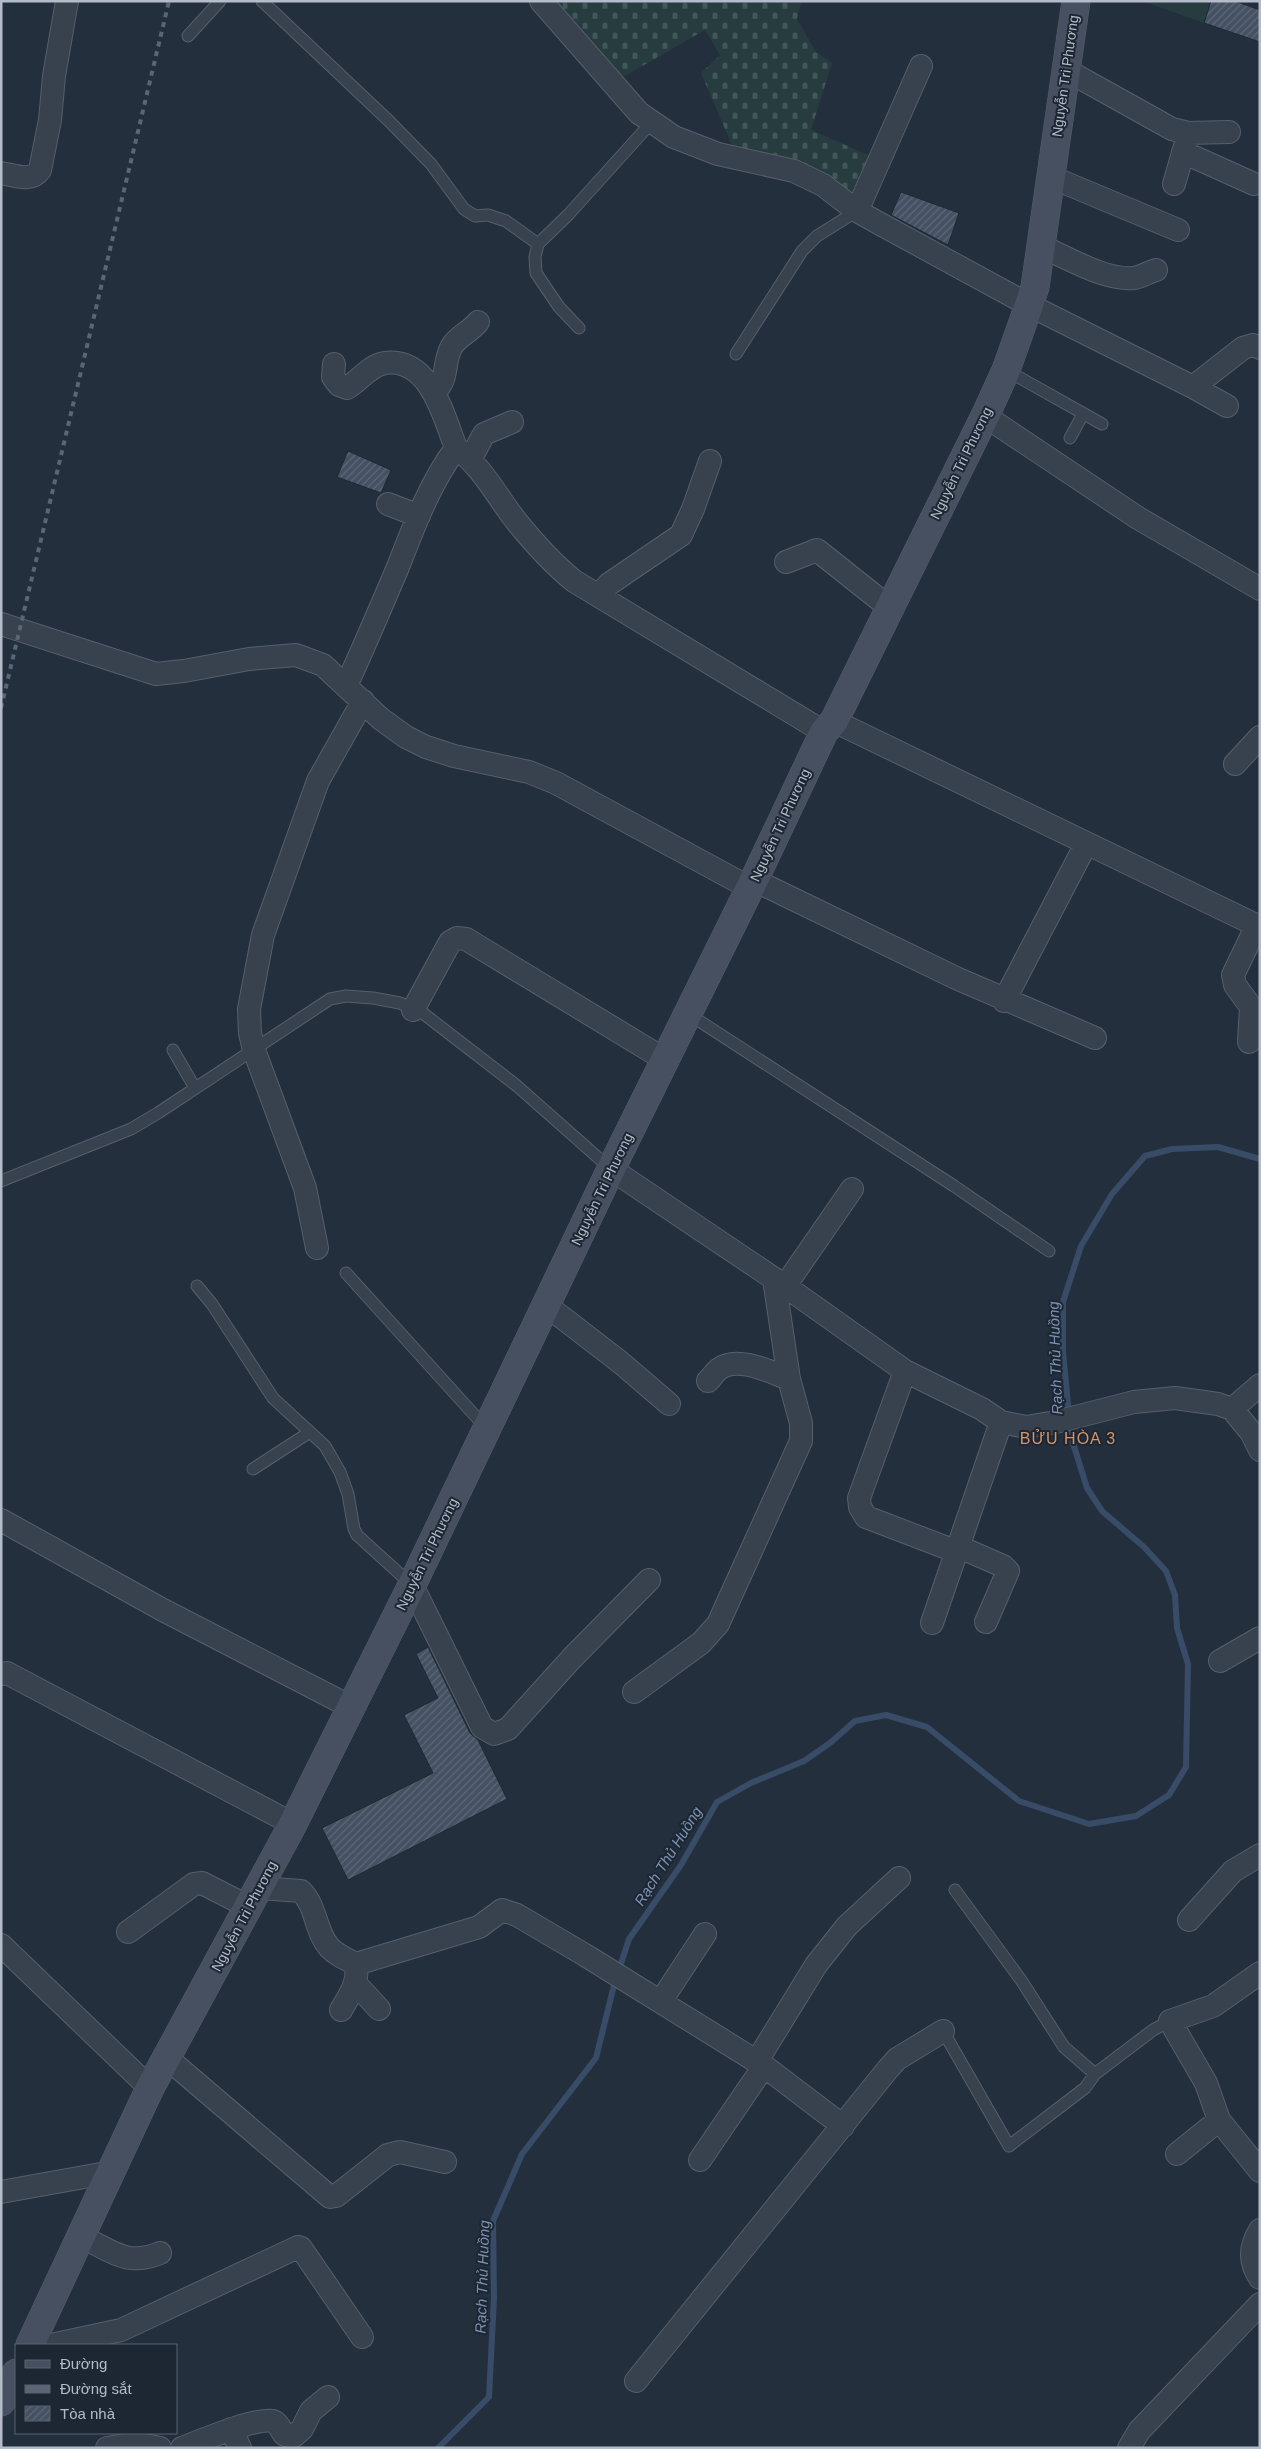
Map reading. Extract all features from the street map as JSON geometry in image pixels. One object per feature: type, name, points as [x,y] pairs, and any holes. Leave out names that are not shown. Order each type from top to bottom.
[{"type":"main road","name":"Nguyễn Tri Phương","points":[[30,2344],[150,2088],[254,1898],[351,1708],[412,1585],[664,1059],[829,726],[890,608],[1006,370],[1035,287],[1076,1]]},
{"type":"main road","points":[[1,2402],[15,2375]]},
{"type":"street","points":[[1,173],[29,178],[36,176],[40,170],[50,120],[54,76],[67,1]]},
{"type":"street","points":[[542,1],[639,113],[674,137],[718,154],[794,171],[823,185],[857,211],[1029,305],[1194,387],[1228,406]]},
{"type":"street","points":[[857,211],[920,66]]},
{"type":"street","points":[[1066,70],[1172,129],[1186,143],[1254,184]]},
{"type":"street","points":[[1186,143],[1229,132]]},
{"type":"street","points":[[1174,184],[1186,143]]},
{"type":"street","points":[[1051,177],[1178,230]]},
{"type":"street","points":[[1041,246],[1117,277],[1134,278],[1156,270]]},
{"type":"street","points":[[434,393],[445,379],[451,348],[457,339],[471,331],[478,322]]},
{"type":"street","points":[[1194,387],[1243,348],[1253,345],[1260,348]]},
{"type":"street","points":[[334,364],[332,377],[339,386],[347,388],[368,371],[385,363],[405,365],[419,374],[434,393],[464,453],[518,523],[559,568],[599,595],[829,726],[1086,844],[1258,926],[1233,975],[1235,985],[1252,1007],[1249,1042]]},
{"type":"street","points":[[984,416],[1138,518],[1260,589]]},
{"type":"street","points":[[346,686],[376,620],[419,516],[444,464],[464,453],[484,434],[512,422]]},
{"type":"street","points":[[599,595],[609,584],[681,534],[693,509],[710,461]]},
{"type":"street","points":[[388,504],[419,516]]},
{"type":"street","points":[[786,562],[817,550],[890,608]]},
{"type":"street","points":[[1,624],[156,674],[184,672],[249,659],[296,655],[324,665],[381,719],[406,737],[426,747],[454,756],[529,772],[556,783],[752,884],[1004,1001],[1095,1038]]},
{"type":"street","points":[[316,1248],[305,1188],[254,1050],[249,1010],[263,935],[318,781],[363,701]]},
{"type":"street","points":[[1235,764],[1260,737]]},
{"type":"street","points":[[1004,1001],[1086,844]]},
{"type":"street","points":[[413,1010],[450,942],[457,938],[466,939],[664,1059]]},
{"type":"street","points":[[611,1169],[780,1282],[905,1371],[982,1409],[1001,1422],[1026,1427],[1056,1422],[1134,1402],[1175,1398],[1218,1404],[1232,1409],[1251,1432],[1260,1450]]},
{"type":"street","points":[[634,1692],[701,1643],[718,1624],[801,1441],[801,1423],[789,1379],[780,1282],[852,1189]]},
{"type":"street","points":[[546,1305],[620,1362],[669,1404]]},
{"type":"street","points":[[708,1381],[720,1369],[732,1365],[754,1367],[789,1379]]},
{"type":"street","points":[[905,1371],[859,1498],[860,1507],[866,1517],[1003,1566],[1008,1571],[986,1622]]},
{"type":"street","points":[[1232,1409],[1259,1387]]},
{"type":"street","points":[[932,1623],[1001,1422]]},
{"type":"street","points":[[1,1520],[163,1610],[351,1708]]},
{"type":"street","points":[[412,1585],[482,1727],[494,1734],[508,1729],[572,1658],[649,1580]]},
{"type":"street","points":[[1220,1661],[1260,1638]]},
{"type":"street","points":[[1,1674],[7,1673],[293,1824]]},
{"type":"street","points":[[1189,1920],[1233,1871],[1260,1855]]},
{"type":"street","points":[[700,2160],[761,2063],[816,1966],[847,1926],[899,1878]]},
{"type":"street","points":[[128,1932],[194,1884],[202,1883],[254,1898],[302,1891],[316,1916],[321,1933],[328,1946],[356,1974],[379,2010]]},
{"type":"street","points":[[341,2010],[356,1974],[479,1927],[502,1910],[517,1915],[586,1954],[761,2063],[843,2126]]},
{"type":"street","points":[[661,2001],[705,1934]]},
{"type":"street","points":[[1,1944],[150,2088]]},
{"type":"street","points":[[1260,1973],[1213,2006],[1170,2021],[1206,2083],[1219,2120],[1260,2171]]},
{"type":"street","points":[[636,2381],[897,2059],[943,2031]]},
{"type":"street","points":[[167,2058],[330,2197],[336,2196],[388,2155],[400,2152],[445,2162]]},
{"type":"street","points":[[1177,2154],[1219,2120]]},
{"type":"street","points":[[1,2192],[112,2172]]},
{"type":"street","points":[[1260,2230],[1253,2242],[1252,2258],[1255,2271],[1260,2278]]},
{"type":"street","points":[[82,2237],[132,2260],[145,2259],[160,2253]]},
{"type":"street","points":[[56,2344],[121,2330],[298,2247],[301,2248],[362,2337]]},
{"type":"street","points":[[1129,2448],[1139,2431],[1260,2304]]},
{"type":"street","points":[[182,2448],[236,2438],[272,2420],[278,2424],[285,2435],[294,2436],[302,2429],[312,2411],[328,2398]]},
{"type":"street","points":[[107,2448],[135,2443],[160,2448]]},
{"type":"lane","points":[[188,36],[220,1]]},
{"type":"lane","points":[[262,1],[389,120],[431,164],[464,208],[475,216],[488,215],[506,222],[538,244]]},
{"type":"lane","points":[[579,328],[559,307],[536,273],[535,257],[538,244],[568,215],[651,123]]},
{"type":"lane","points":[[736,354],[802,251],[817,236],[857,211]]},
{"type":"lane","points":[[1006,370],[1102,424]]},
{"type":"lane","points":[[1070,438],[1083,414]]},
{"type":"lane","points":[[1,1181],[130,1129],[330,999],[346,996],[400,1003],[444,1028],[510,1080],[611,1169]]},
{"type":"lane","points":[[687,1013],[946,1181],[1049,1251]]},
{"type":"lane","points":[[173,1050],[195,1088]]},
{"type":"lane","points":[[346,1273],[487,1429]]},
{"type":"lane","points":[[197,1286],[212,1304],[272,1398],[325,1446],[340,1472],[348,1494],[354,1529],[358,1535],[412,1585]]},
{"type":"lane","points":[[253,1469],[310,1432]]},
{"type":"lane","points":[[955,1890],[1021,1980],[1064,2047],[1095,2074]]},
{"type":"lane","points":[[943,2031],[1009,2146],[1085,2088],[1095,2074],[1153,2030],[1170,2021]]},
{"type":"green space","points":[[551,1],[805,1],[801,3],[797,19],[816,52],[832,63],[811,130],[873,157],[854,200],[734,150],[701,73],[720,55],[705,30],[618,80]]},
{"type":"green space","points":[[1142,1],[1211,1],[1204,23]]},
{"type":"building","points":[[1211,1],[1235,1],[1260,10],[1260,42],[1204,23]]},
{"type":"building","points":[[901,192],[959,213],[948,245],[891,215]]},
{"type":"building","points":[[348,451],[391,470],[381,493],[337,477]]},
{"type":"building","points":[[428,1647],[470,1733],[478,1740],[507,1799],[348,1880],[322,1828],[433,1773],[404,1715],[438,1698],[416,1654]]},
{"type":"waterway","name":"Rạch Thủ Huồng","points":[[1069,1414],[1063,1352],[1063,1302],[1081,1246],[1112,1194],[1145,1156],[1172,1149],[1218,1147],[1260,1159]]},
{"type":"waterway","name":"Rạch Thủ Huồng","points":[[438,2448],[489,2397],[494,2297],[493,2221],[522,2154],[596,2058],[614,1985],[629,1939],[681,1865],[717,1802],[751,1783],[804,1761],[830,1743],[855,1721],[886,1715],[927,1727],[1019,1801],[1089,1824],[1136,1816],[1169,1795],[1186,1767],[1188,1664],[1177,1628],[1175,1595],[1166,1571],[1144,1547],[1102,1511],[1087,1488],[1073,1443],[1070,1423]]},
{"type":"railway","points":[[1,708],[169,1]]},
{"type":"district","name":"BỬU HÒA 3","points":[[1068,1438]]}]
